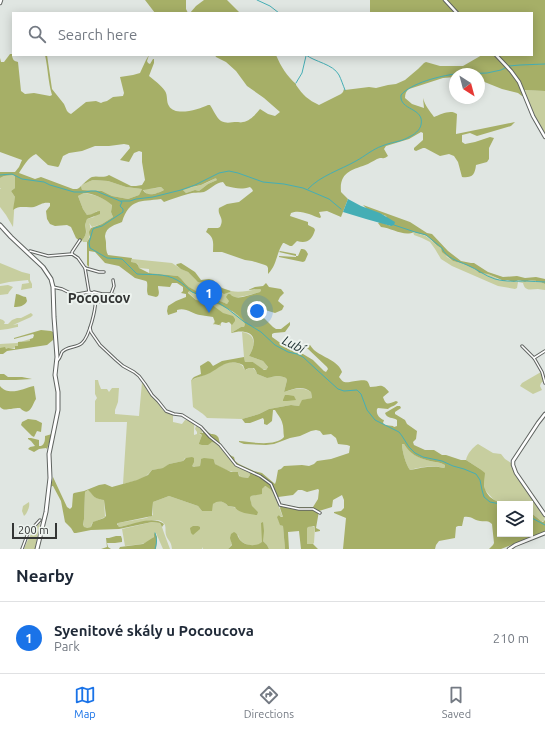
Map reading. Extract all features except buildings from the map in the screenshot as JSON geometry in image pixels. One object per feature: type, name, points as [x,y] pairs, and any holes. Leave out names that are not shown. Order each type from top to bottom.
[{"type":"main road","points":[[0,225],[43,267],[51,279],[54,287],[55,375],[58,392],[58,410],[49,454],[50,478],[46,512],[36,549]]},
{"type":"street","points":[[445,0],[456,12]]},
{"type":"street","points":[[497,56],[519,82],[533,116],[545,137]]},
{"type":"street","points":[[72,254],[80,240]]},
{"type":"street","points":[[30,251],[48,256],[72,254],[80,260],[85,268],[89,292]]},
{"type":"street","points":[[85,268],[104,272]]},
{"type":"street","points":[[111,294],[114,286],[114,280]]},
{"type":"street","points":[[54,287],[62,288],[95,302],[114,301],[115,296],[111,294],[94,292],[78,294]]},
{"type":"street","points":[[56,361],[59,359],[64,350],[79,346],[83,343],[93,318],[95,297],[92,293]]},
{"type":"street","points":[[90,328],[100,345],[123,366],[139,376],[152,395],[166,411],[182,415],[201,427],[220,445],[236,464],[260,476],[271,484],[280,505],[299,509],[313,509],[320,513]]},
{"type":"street","points":[[522,346],[534,358],[542,372],[545,383]]},
{"type":"street","points":[[534,358],[545,351]]},
{"type":"street","points":[[545,414],[513,461],[513,465],[516,472],[545,515]]},
{"type":"street","points":[[22,549],[28,533],[40,520]]},
{"type":"street","points":[[509,549],[515,545],[545,534]]},
{"type":"green space","points":[[145,0],[186,0],[188,12],[154,12]]},
{"type":"green space","points":[[204,0],[227,0],[239,12],[191,12]]},
{"type":"green space","points":[[370,0],[545,0],[545,91],[525,90],[526,96],[522,96],[518,93],[485,82],[485,68],[449,68],[449,78],[409,89],[406,93],[405,98],[412,104],[424,108],[423,98],[426,106],[434,117],[449,112],[457,114],[456,134],[515,122],[511,126],[477,136],[470,133],[462,135],[462,142],[465,144],[490,137],[494,138],[489,148],[489,159],[487,162],[476,165],[475,171],[471,176],[462,177],[458,162],[454,156],[449,154],[440,156],[425,148],[416,151],[414,150],[414,148],[423,140],[423,133],[421,132],[409,139],[386,146],[384,149],[388,156],[385,158],[378,158],[368,164],[348,172],[345,175],[342,180],[341,192],[348,199],[341,217],[327,211],[319,212],[320,218],[302,212],[291,213],[290,216],[308,222],[308,225],[314,228],[314,233],[311,239],[304,242],[297,241],[292,246],[283,243],[273,267],[268,274],[268,268],[265,265],[222,252],[213,252],[212,239],[206,232],[208,228],[220,227],[222,221],[219,208],[227,204],[239,202],[253,191],[250,187],[241,189],[226,186],[223,182],[204,192],[190,193],[164,202],[161,199],[142,201],[132,205],[125,214],[122,222],[107,230],[105,236],[107,252],[108,255],[132,258],[131,262],[149,273],[178,276],[193,290],[227,304],[229,301],[226,297],[228,294],[236,297],[248,296],[260,292],[261,290],[248,290],[263,286],[266,283],[269,287],[281,289],[284,293],[278,301],[284,306],[282,310],[275,313],[265,310],[260,301],[252,306],[252,309],[258,312],[276,329],[281,329],[290,322],[290,325],[285,332],[274,333],[272,334],[272,337],[286,347],[313,360],[326,372],[328,369],[327,367],[307,348],[307,346],[310,345],[317,353],[330,360],[340,368],[342,372],[339,377],[344,382],[364,380],[369,383],[370,387],[384,387],[389,392],[383,397],[385,402],[388,404],[396,401],[398,402],[388,409],[377,409],[377,414],[384,420],[383,423],[394,427],[397,426],[397,420],[389,417],[385,413],[397,406],[400,406],[401,408],[395,412],[395,414],[405,420],[407,424],[417,431],[416,439],[413,442],[414,445],[425,450],[434,450],[442,455],[466,460],[485,473],[484,483],[487,494],[497,502],[497,537],[532,537],[501,549],[489,549],[494,543],[492,524],[469,517],[464,517],[462,526],[456,527],[455,538],[439,541],[435,549],[343,549],[346,518],[334,513],[341,511],[344,508],[344,500],[342,495],[333,500],[332,507],[319,511],[316,528],[320,531],[315,532],[314,526],[308,527],[307,529],[307,544],[313,544],[318,549],[301,549],[299,531],[288,532],[289,549],[285,549],[283,526],[280,525],[277,517],[279,515],[283,517],[280,508],[281,504],[296,507],[313,507],[318,499],[319,490],[307,492],[298,490],[293,495],[278,497],[265,486],[262,489],[262,494],[251,496],[250,498],[252,506],[258,512],[257,515],[241,512],[235,507],[228,506],[221,502],[213,504],[212,511],[202,511],[198,506],[169,496],[153,502],[152,516],[117,524],[119,527],[142,521],[154,520],[164,524],[162,527],[160,523],[152,522],[119,529],[91,530],[74,533],[65,522],[61,501],[53,486],[51,487],[53,477],[67,507],[70,509],[72,507],[74,493],[99,485],[105,484],[112,487],[137,480],[148,475],[152,470],[183,461],[186,458],[194,458],[192,466],[194,467],[200,466],[201,459],[213,459],[215,464],[231,472],[238,472],[239,476],[241,477],[248,478],[250,475],[249,472],[234,464],[218,445],[212,442],[208,445],[199,444],[202,435],[199,433],[203,433],[201,428],[210,434],[217,436],[220,443],[228,453],[234,457],[235,461],[254,471],[262,473],[275,484],[278,470],[284,466],[309,466],[317,461],[331,459],[349,453],[350,446],[338,444],[336,438],[331,434],[323,435],[320,431],[316,430],[274,444],[244,444],[239,442],[269,443],[280,440],[284,437],[283,426],[281,419],[275,410],[273,410],[272,421],[267,425],[264,424],[263,418],[250,423],[245,423],[242,419],[259,414],[269,409],[291,405],[299,406],[302,400],[312,398],[311,392],[301,388],[284,392],[287,380],[286,378],[278,376],[267,378],[257,374],[254,368],[245,370],[243,365],[234,362],[226,364],[210,373],[191,380],[201,374],[200,366],[208,361],[213,366],[222,361],[244,357],[245,362],[253,362],[264,370],[268,367],[263,361],[249,356],[254,342],[252,335],[243,332],[231,333],[241,327],[244,327],[245,324],[239,316],[231,310],[189,291],[188,293],[196,300],[211,304],[223,313],[233,316],[235,321],[232,325],[229,322],[222,322],[219,325],[214,324],[215,322],[213,317],[197,314],[183,309],[177,310],[177,312],[168,315],[168,306],[186,297],[186,294],[181,293],[183,291],[183,287],[177,283],[172,283],[170,287],[158,286],[159,293],[156,297],[148,295],[146,281],[135,278],[119,266],[105,263],[95,252],[89,251],[89,267],[87,265],[87,242],[90,237],[89,232],[91,228],[102,224],[113,217],[111,212],[112,205],[91,194],[84,193],[78,196],[87,215],[100,211],[100,214],[87,219],[85,225],[86,234],[81,242],[76,238],[71,227],[67,225],[55,226],[50,224],[47,219],[46,211],[50,206],[50,203],[43,203],[34,207],[23,207],[13,210],[15,197],[11,191],[15,188],[15,177],[14,175],[0,178],[0,172],[15,172],[22,160],[0,152],[0,58],[1,62],[4,62],[10,54],[12,54],[13,59],[18,62],[21,91],[25,94],[34,93],[50,96],[52,95],[45,56],[47,56],[52,89],[64,104],[67,111],[71,114],[86,102],[96,101],[101,103],[113,97],[123,96],[124,93],[120,77],[140,73],[149,56],[148,63],[150,64],[154,59],[149,76],[165,91],[168,104],[172,109],[182,112],[210,105],[216,116],[221,121],[229,123],[246,121],[253,117],[260,109],[275,116],[280,112],[247,86],[236,71],[226,62],[216,56],[276,56],[284,71],[301,92],[319,105],[341,94],[344,89],[369,87],[376,88],[396,84],[405,80],[426,62],[440,66],[463,66],[480,56],[533,56],[533,12],[370,12]],"holes":[[[124,144],[129,145],[130,148],[120,160],[129,162],[134,153],[139,151],[142,152],[145,180],[142,185],[131,186],[109,175],[104,177],[91,177],[79,188],[73,189],[41,177],[35,179],[19,173],[28,160],[36,154],[48,165],[58,167],[63,156],[95,146]],[[216,178],[217,180],[208,184],[199,191],[195,190],[186,193],[183,190],[201,185]],[[93,180],[108,181],[126,187],[142,189],[139,195],[128,199],[112,196],[102,191],[82,190],[81,186]],[[161,187],[164,190],[147,194],[143,190]],[[402,444],[404,444],[418,457],[441,463],[445,465],[445,467],[427,467],[410,470]],[[88,490],[93,496],[104,500],[106,516],[93,522],[91,527],[87,528],[83,525],[85,492]]]},
{"type":"green space","points":[[524,91],[545,91],[545,134],[528,102]]},
{"type":"green space","points":[[14,175],[15,188],[11,191],[15,197],[13,227],[0,207],[0,178]]},
{"type":"green space","points":[[217,177],[217,180],[208,184],[199,191],[195,190],[186,193],[183,190],[199,186]]},
{"type":"green space","points":[[93,180],[108,181],[126,187],[142,189],[139,195],[128,199],[112,196],[102,191],[82,190],[81,186]]},
{"type":"green space","points":[[161,187],[164,190],[150,195],[143,189],[157,188]]},
{"type":"green space","points":[[84,193],[102,198],[112,204],[111,212],[113,217],[102,224],[92,227],[89,223],[90,233],[87,242],[83,242],[82,240],[86,233],[85,225],[87,219],[94,217],[97,211],[91,215],[87,215],[78,196]]},
{"type":"green space","points":[[363,205],[410,222],[427,233],[432,234],[448,251],[461,261],[474,263],[488,272],[503,277],[517,276],[545,279],[545,284],[537,281],[504,281],[488,274],[479,273],[475,269],[453,261],[427,236],[414,232],[402,233],[381,227],[378,223],[380,222],[391,226],[386,216],[367,209]]},
{"type":"green space","points":[[413,232],[426,236],[441,248],[447,257],[453,261],[475,269],[479,273],[488,274],[500,280],[516,282],[519,280],[525,282],[537,281],[545,284],[545,290],[527,289],[523,283],[518,282],[517,288],[515,289],[498,286],[452,266],[441,259],[430,242],[414,235]]},
{"type":"green space","points":[[301,249],[304,249],[308,254],[303,262],[279,257],[296,257],[298,256]]},
{"type":"green space","points":[[279,252],[296,254],[296,256]]},
{"type":"green space","points":[[132,259],[172,263],[188,272],[196,280],[210,284],[223,293],[231,291],[242,292],[261,290],[260,292],[246,296],[232,297],[227,304],[193,290],[178,276],[149,273],[149,269],[139,268],[138,264],[131,262]]},
{"type":"green space","points":[[0,263],[30,274],[32,288],[21,290],[22,284],[29,283],[28,280],[0,284]]},
{"type":"green space","points":[[181,263],[195,272],[201,280],[213,280],[222,288],[231,291],[224,294],[210,284],[198,282],[188,272],[176,265]]},
{"type":"green space","points":[[8,285],[13,287],[8,294],[0,295],[0,286]]},
{"type":"green space","points":[[188,291],[224,306],[237,314],[244,320],[244,327],[241,327],[231,333],[231,322],[229,321],[226,323],[224,321],[221,322],[221,326],[215,323],[214,325],[213,324],[216,319],[210,314],[209,316],[197,314],[196,300]]},
{"type":"green space","points":[[16,294],[26,297],[27,301],[25,304],[14,307]]},
{"type":"green space","points":[[31,313],[33,315],[31,317],[13,325],[18,324],[18,327],[0,330],[0,319],[5,322],[4,324],[8,324],[12,320],[21,318]]},
{"type":"green space","points":[[41,330],[53,332],[53,340],[47,345],[7,351],[0,354],[0,348],[5,347],[6,349],[15,349],[15,346],[18,346],[18,342],[30,341],[34,335],[14,338]]},
{"type":"green space","points":[[242,332],[250,335],[253,341],[253,348],[249,356],[263,361],[268,367],[266,370],[262,369],[253,362],[245,362]]},
{"type":"green space","points":[[18,343],[19,346],[15,348],[0,348],[0,344]]},
{"type":"green space","points":[[229,362],[240,364],[246,370],[253,368],[257,374],[267,378],[278,376],[286,378],[287,380],[284,392],[304,389],[311,392],[312,398],[304,400],[299,406],[291,405],[269,409],[259,414],[242,419],[207,418],[193,407],[191,380],[209,373]]},
{"type":"green space","points":[[541,372],[544,381],[540,386],[542,390],[533,394],[520,386],[522,383]]},
{"type":"green space","points":[[0,374],[4,374],[8,377],[32,379],[0,380]]},
{"type":"green space","points":[[95,380],[98,380],[101,389],[107,389],[109,392],[112,388],[119,388],[115,414],[139,416],[142,382],[145,384],[146,389],[158,402],[162,409],[173,415],[173,422],[182,424],[185,420],[193,423],[194,435],[197,434],[195,429],[196,426],[203,431],[199,434],[202,435],[199,443],[204,445],[212,442],[215,443],[232,462],[238,467],[249,472],[250,475],[248,478],[240,477],[238,472],[223,469],[215,464],[214,460],[201,459],[200,466],[195,467],[185,458],[183,461],[169,464],[164,468],[152,470],[139,480],[123,484],[127,422],[95,422],[95,401],[97,398],[95,394]]},
{"type":"green space","points":[[0,386],[8,391],[12,391],[34,386],[36,399],[30,410],[26,412],[20,408],[5,410],[1,408]]},
{"type":"green space","points":[[285,395],[294,396],[296,400],[283,401]]},
{"type":"green space","points":[[28,419],[36,420],[42,423],[41,432],[37,431],[34,437],[21,425],[22,422]]},
{"type":"green space","points":[[52,434],[47,449],[39,449],[34,452],[28,449],[35,446],[28,438],[39,440],[39,446],[41,446],[44,443],[45,436]]},
{"type":"green space","points":[[402,444],[404,444],[415,455],[426,460],[441,463],[445,465],[445,467],[427,467],[410,470],[404,458]]},
{"type":"green space","points":[[478,444],[493,453],[501,454],[511,463],[515,474],[545,517],[544,521],[541,521],[533,514],[533,501],[497,502],[494,500],[485,490],[484,479],[480,469],[466,460],[470,451]]},
{"type":"green space","points":[[264,486],[268,487],[274,493],[283,517],[279,515],[278,519],[283,526],[285,549],[269,549],[263,541],[263,524],[262,543],[259,545],[248,545],[241,541],[238,535],[231,542],[232,544],[228,549],[203,549],[203,547],[202,549],[172,549],[166,535],[165,525],[158,520],[148,520],[118,526],[118,523],[146,518],[153,515],[153,502],[169,496],[198,506],[202,511],[212,511],[214,502],[218,501],[225,503],[228,506],[258,512],[252,507],[250,498],[251,496],[262,493]]},
{"type":"green space","points":[[88,490],[96,498],[104,500],[105,517],[92,523],[91,527],[84,528],[85,492]]},
{"type":"green space","points":[[29,502],[29,508],[24,516],[22,511],[23,506]]},
{"type":"green space","points":[[533,514],[543,522],[545,520],[545,532],[533,537]]},
{"type":"green space","points":[[152,522],[160,523],[170,549],[163,549],[156,533],[147,542],[125,546],[122,529]]},
{"type":"green space","points":[[263,522],[263,541],[269,549],[228,549],[232,545],[230,538],[231,534],[234,532],[242,542],[248,545],[260,544],[262,542],[261,523]]},
{"type":"green space","points":[[40,523],[35,549],[24,549],[30,535]]},
{"type":"green space","points":[[193,526],[198,526],[200,529],[193,535],[190,528]]},
{"type":"green space","points":[[311,526],[315,527],[314,543],[312,545],[307,545],[307,529]]},
{"type":"green space","points":[[155,533],[157,537],[156,549],[119,549],[120,547],[143,544],[154,537]]},
{"type":"green space","points":[[121,536],[122,542],[107,543],[108,547],[111,549],[101,549],[107,547],[106,538]]},
{"type":"water","points":[[348,199],[361,206],[380,213],[395,222],[394,225],[391,226],[343,212]]},
{"type":"waterway","points":[[257,0],[270,6],[278,12]]},
{"type":"waterway","points":[[296,83],[302,73],[306,56]]},
{"type":"waterway","points":[[308,56],[333,68],[340,77],[345,90]]},
{"type":"waterway","points":[[485,73],[501,70],[509,66],[545,64]]},
{"type":"waterway","points":[[308,189],[318,180],[356,161],[375,149],[403,140],[415,134],[421,125],[421,119],[416,112],[404,104],[401,100],[401,95],[419,84],[434,78],[449,75]]},
{"type":"waterway","points":[[121,201],[153,197],[181,190],[219,173],[229,171],[263,182],[303,188],[329,199],[341,209]]},
{"type":"waterway","name":"Lubí","points":[[0,175],[12,174],[22,179],[44,182],[74,192],[96,191],[122,202],[120,206],[123,209],[123,212],[102,226],[93,229],[89,243],[90,248],[107,258],[122,259],[137,274],[162,275],[172,278],[192,292],[217,302],[261,332],[275,345],[288,352],[303,357],[338,389],[344,391],[357,390],[361,394],[367,410],[375,420],[399,432],[415,453],[423,457],[442,461],[476,474],[480,480],[484,497],[490,502],[497,503]]},
{"type":"waterway","points":[[394,225],[426,235],[442,248],[449,257],[491,278],[507,281],[545,282]]},
{"type":"waterway","name":"Lubí","points":[[533,519],[545,525]]},
{"type":"waterway","points":[[155,533],[155,549]]},
{"type":"place","name":"Syenitové skály u Pocoucova","points":[[209,313]]},
{"type":"district","name":"Pocoucov","points":[[99,298]]}]
